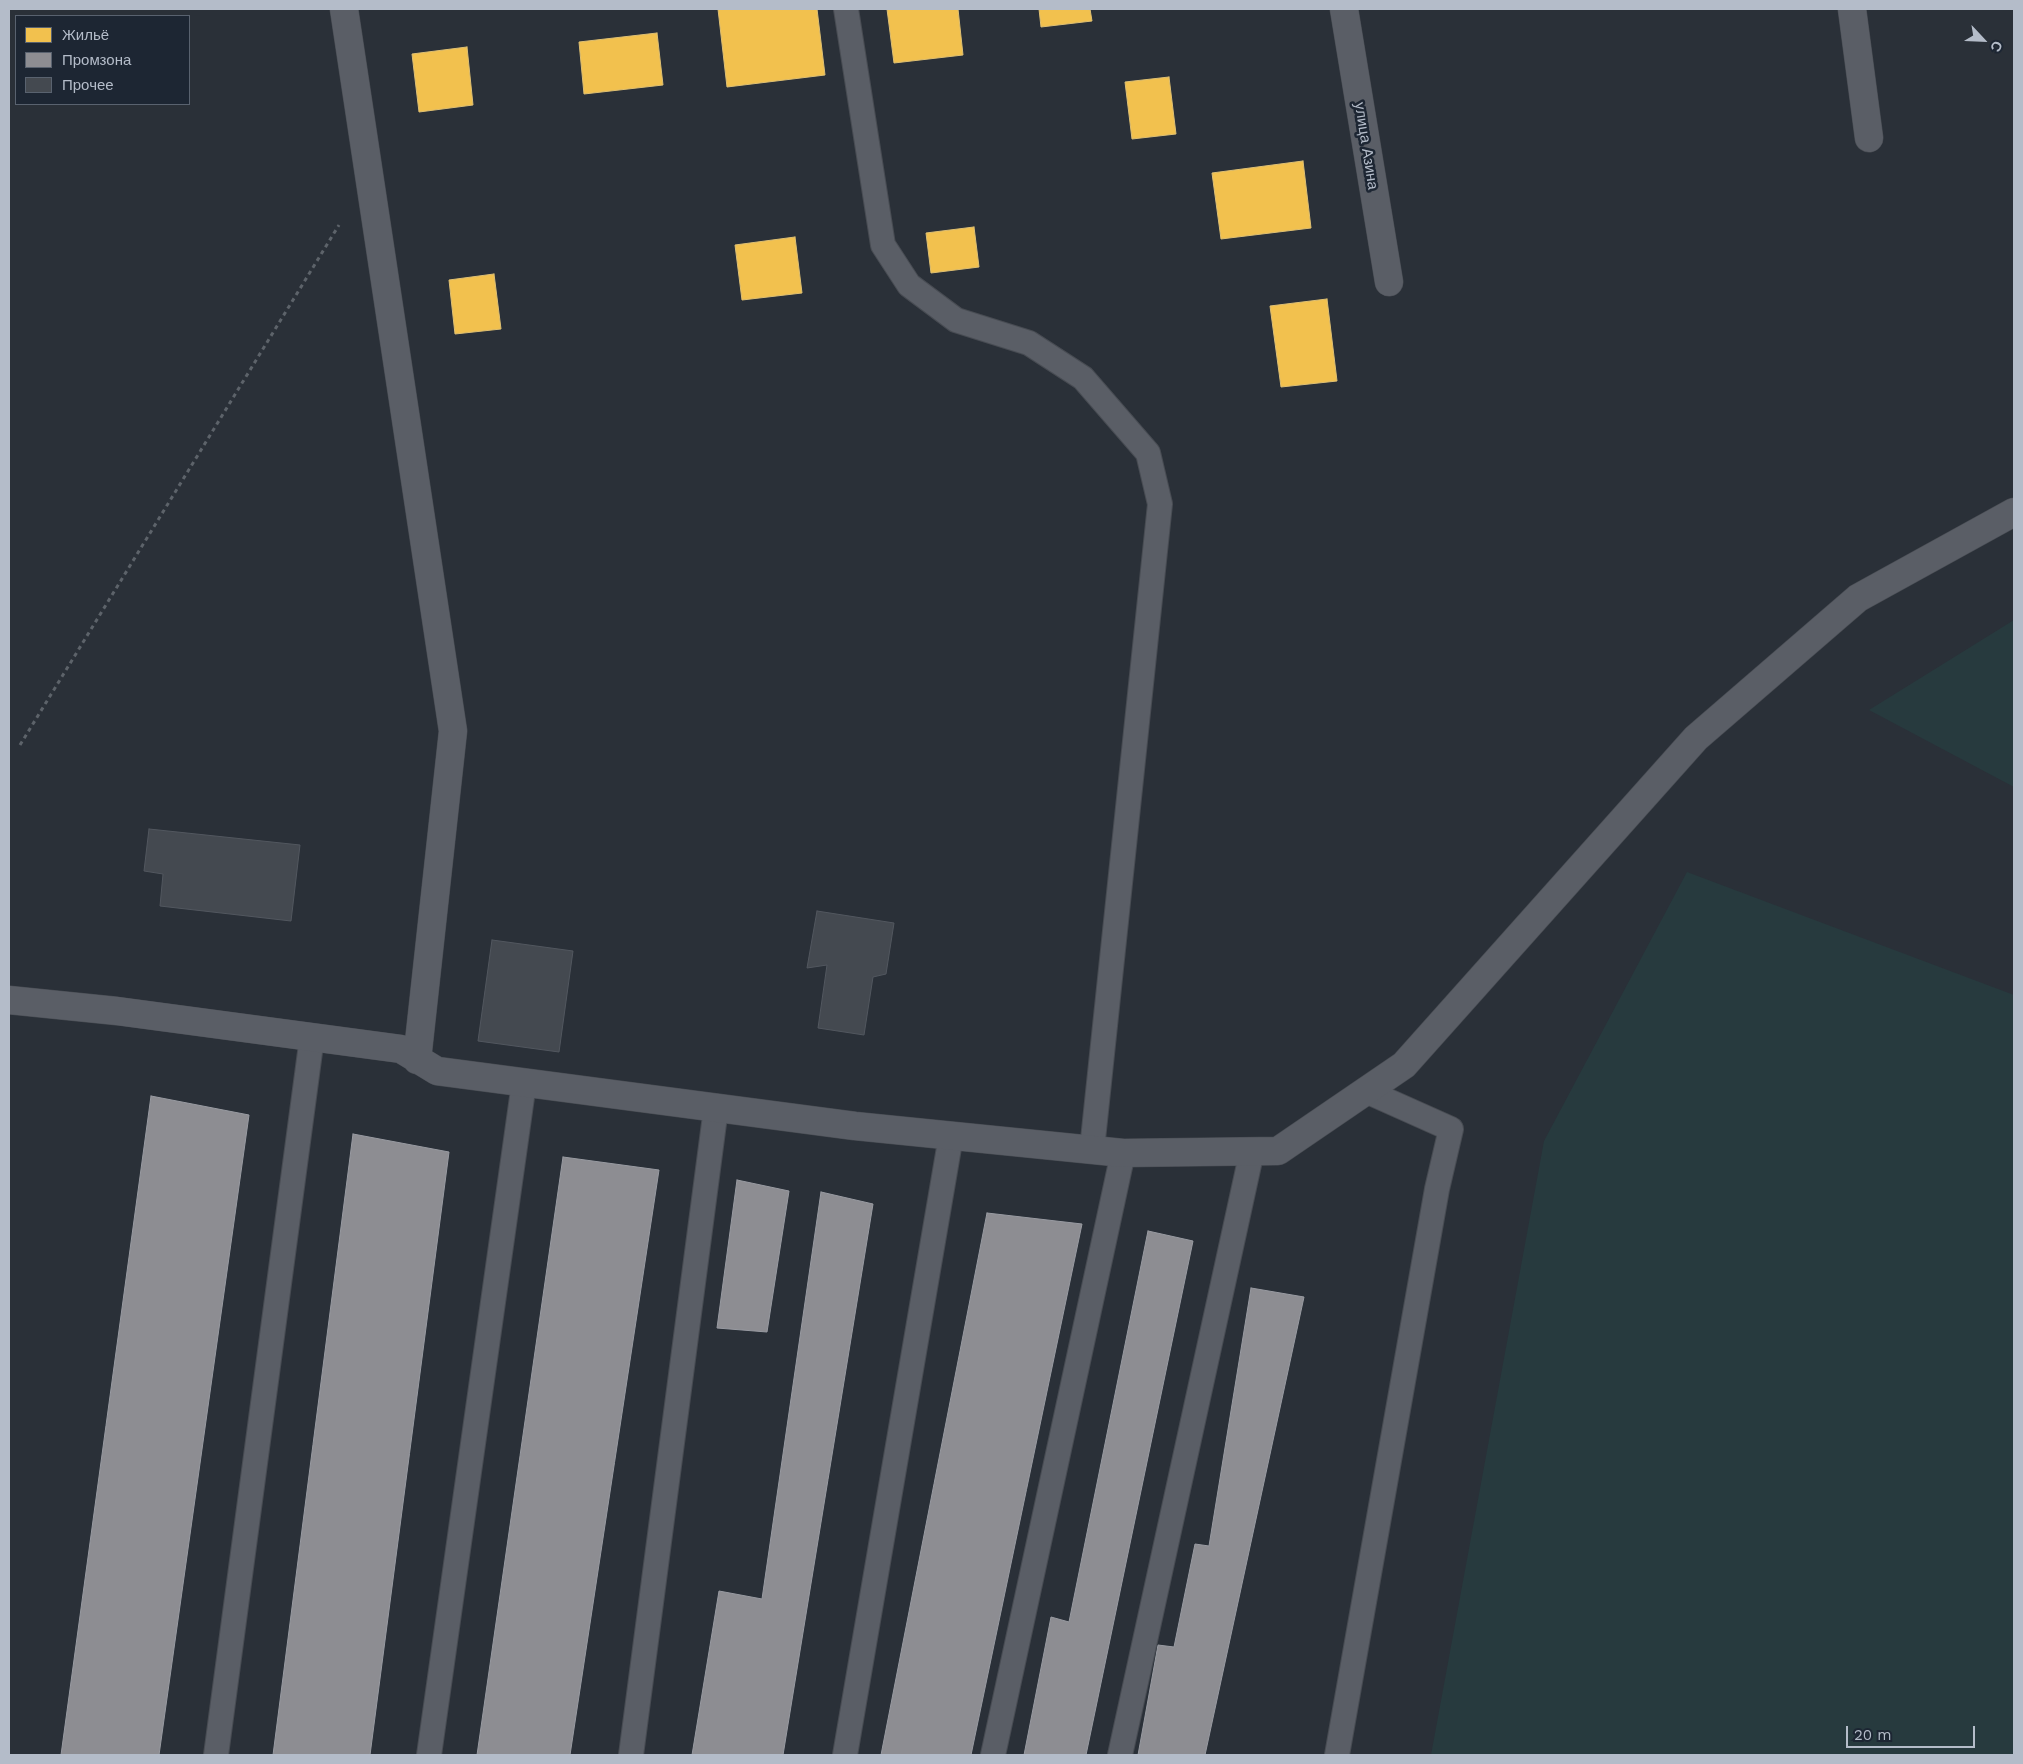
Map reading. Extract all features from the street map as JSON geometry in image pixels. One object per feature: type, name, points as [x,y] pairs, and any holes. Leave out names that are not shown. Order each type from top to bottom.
[{"type":"street","points":[[344,9],[453,731],[417,1060]]},
{"type":"street","name":"улица Азина","points":[[1344,9],[1389,282]]},
{"type":"street","points":[[1852,9],[1869,138]]},
{"type":"street","points":[[9,1000],[117,1011],[401,1049],[436,1071],[855,1126],[1123,1153],[1278,1150],[1404,1065],[1696,738],[1858,598],[2014,512]]},
{"type":"lane","points":[[846,9],[883,245],[909,285],[956,320],[1029,342],[1083,378],[1148,453],[1160,504],[1092,1150]]},
{"type":"lane","points":[[216,1755],[312,1037]]},
{"type":"lane","points":[[429,1755],[524,1083]]},
{"type":"lane","points":[[1338,1755],[1436,1189],[1451,1129],[1366,1091]]},
{"type":"lane","points":[[631,1755],[716,1108]]},
{"type":"lane","points":[[845,1755],[951,1136]]},
{"type":"lane","points":[[1120,1755],[1252,1151]]},
{"type":"lane","points":[[993,1755],[1123,1153]]},
{"type":"path","points":[[20,745],[369,176]]},
{"type":"green space","points":[[2014,620],[2014,787],[1869,710]]},
{"type":"green space","points":[[1687,872],[2014,995],[2014,1755],[1431,1755],[1544,1141]]},
{"type":"building: Жильё","points":[[718,9],[817,9],[825,75],[727,87]]},
{"type":"building: Жильё","points":[[887,9],[958,9],[963,55],[894,63]]},
{"type":"building: Жильё","points":[[1039,9],[1090,9],[1092,21],[1041,27]]},
{"type":"building: Жильё","points":[[657,33],[663,85],[584,94],[579,42]]},
{"type":"building: Жильё","points":[[467,47],[473,105],[419,112],[412,54]]},
{"type":"building: Жильё","points":[[1169,77],[1176,134],[1132,139],[1125,82]]},
{"type":"building: Жильё","points":[[1303,161],[1311,228],[1221,239],[1212,173]]},
{"type":"building: Жильё","points":[[974,227],[979,267],[931,273],[926,233]]},
{"type":"building: Жильё","points":[[795,237],[802,293],[742,300],[735,245]]},
{"type":"building: Жильё","points":[[494,274],[501,329],[455,334],[449,280]]},
{"type":"building: Жильё","points":[[1327,299],[1337,381],[1281,387],[1270,306]]},
{"type":"building: Промзона","points":[[151,1096],[249,1115],[159,1755],[61,1755]]},
{"type":"building: Промзона","points":[[353,1134],[449,1152],[370,1755],[273,1755]]},
{"type":"building: Промзона","points":[[563,1157],[659,1170],[570,1755],[477,1755]]},
{"type":"building: Промзона","points":[[737,1180],[789,1191],[767,1332],[717,1328]]},
{"type":"building: Промзона","points":[[821,1192],[873,1204],[783,1755],[692,1755],[719,1591],[762,1599]]},
{"type":"building: Промзона","points":[[987,1213],[1082,1224],[971,1755],[881,1755]]},
{"type":"building: Промзона","points":[[1148,1231],[1193,1241],[1086,1755],[1024,1755],[1051,1617],[1069,1622]]},
{"type":"building: Промзона","points":[[1251,1288],[1304,1297],[1205,1755],[1138,1755],[1158,1645],[1174,1647],[1195,1544],[1209,1546]]},
{"type":"building: Прочее","points":[[149,829],[300,845],[291,921],[160,906],[163,874],[144,871]]},
{"type":"building: Прочее","points":[[817,911],[894,923],[886,974],[873,977],[864,1035],[818,1028],[827,965],[807,968]]},
{"type":"building: Прочее","points":[[492,940],[573,951],[559,1052],[478,1041]]}]
